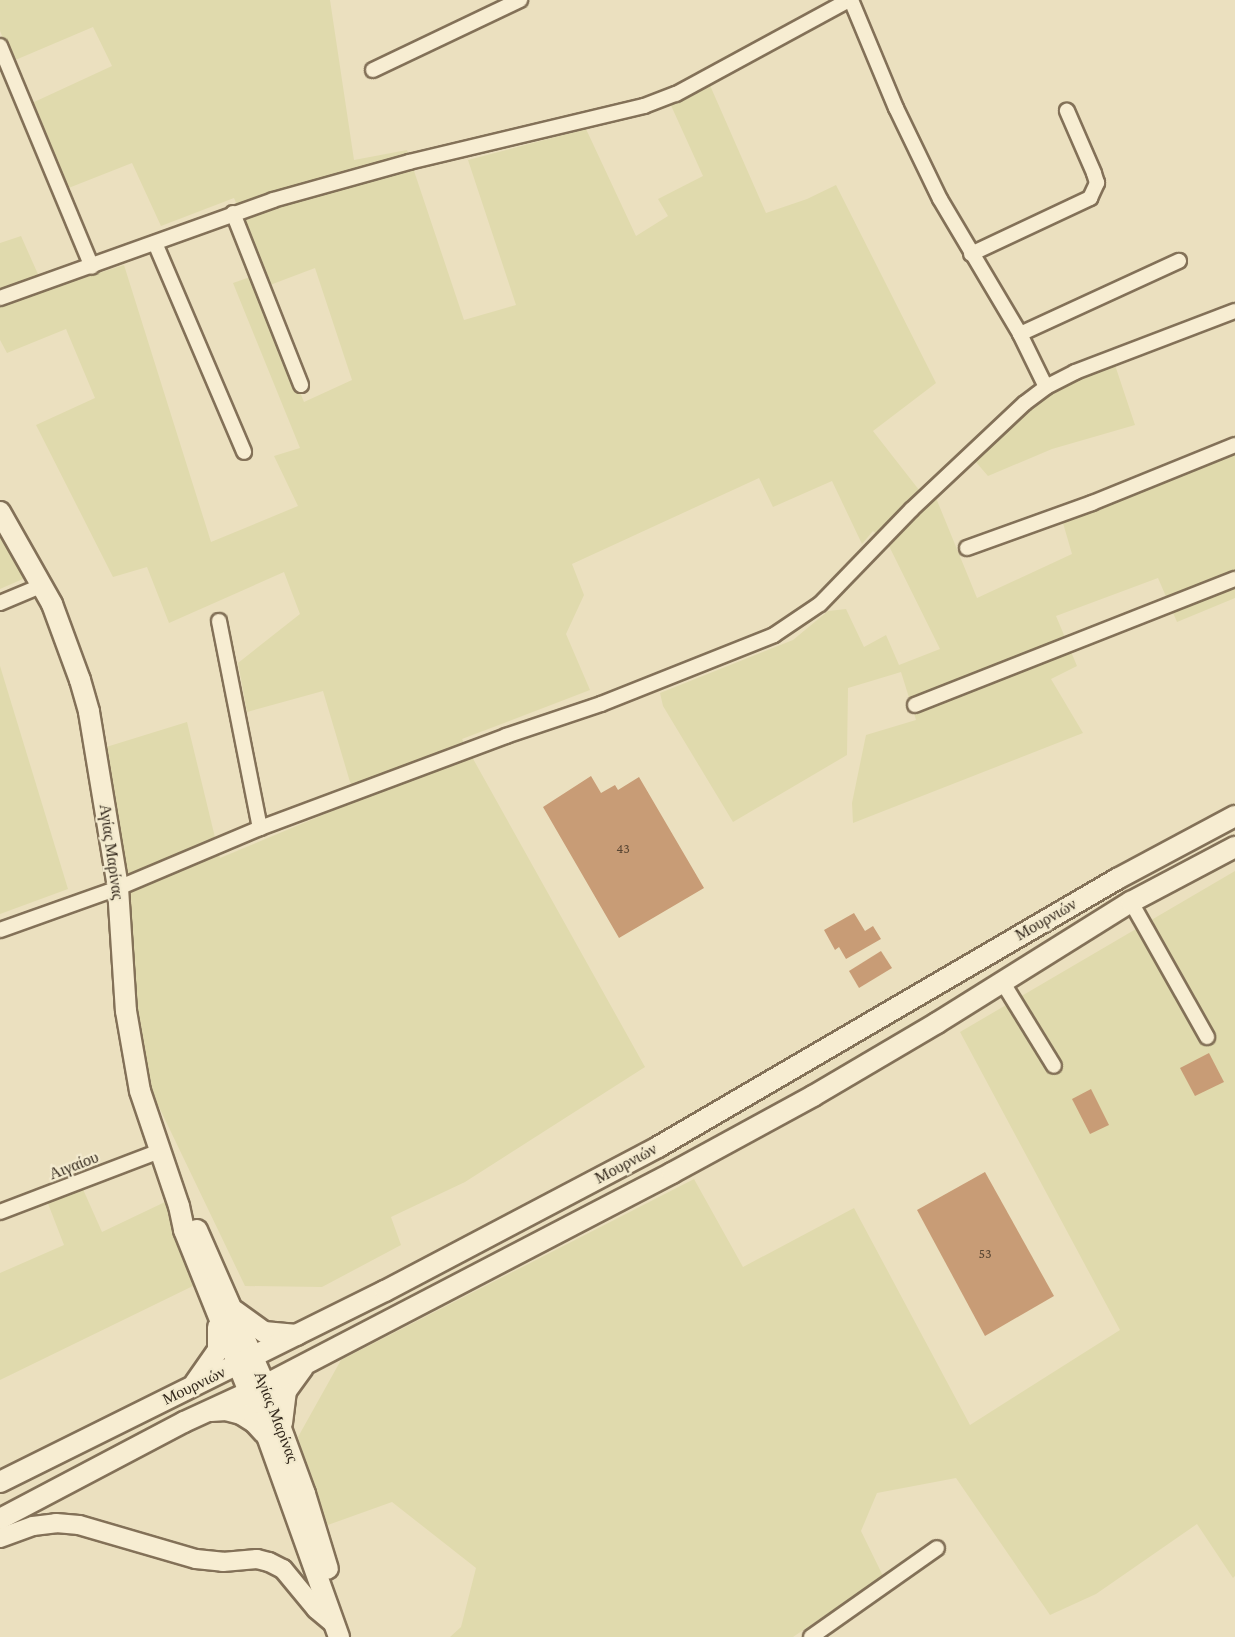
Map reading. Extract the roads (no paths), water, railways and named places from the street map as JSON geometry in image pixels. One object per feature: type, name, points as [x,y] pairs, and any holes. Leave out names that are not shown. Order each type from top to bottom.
[{"type":"main road","name":"Αγίας Μαρίνας","points":[[0,512],[43,585],[80,680],[89,712],[118,888],[126,1011],[140,1091],[179,1206],[184,1230],[224,1311],[258,1388],[351,1637]]},
{"type":"main road","name":"Μουρνιών","points":[[0,1482],[297,1335],[658,1147],[1117,879],[1235,816]]},
{"type":"main road","name":"Μουρνιών","points":[[0,1519],[309,1362],[682,1168],[813,1096],[1003,983],[1131,902],[1235,847]]},
{"type":"main road","points":[[190,1388],[214,1360],[218,1350],[224,1311],[264,1332],[297,1335]]},
{"type":"main road","points":[[208,1412],[226,1410],[241,1414],[274,1432],[286,1391],[293,1377],[309,1362]]},
{"type":"main road","name":"Αγίας Μαρίνας","points":[[274,1432],[337,1631]]},
{"type":"street","points":[[373,70],[519,0]]},
{"type":"street","points":[[0,298],[92,267],[233,213],[409,162],[644,106],[676,94],[850,0],[896,108],[940,198],[1020,334],[1046,387]]},
{"type":"street","points":[[0,46],[92,267]]},
{"type":"street","points":[[971,254],[1090,198],[1097,183],[1067,111]]},
{"type":"street","points":[[233,213],[301,385]]},
{"type":"street","points":[[155,243],[244,452]]},
{"type":"street","points":[[1020,334],[1179,261]]},
{"type":"street","points":[[0,930],[118,888],[260,828],[641,689],[790,626],[820,604],[911,510],[1025,403],[1046,387],[1075,372],[1235,311]]},
{"type":"street","points":[[967,548],[1092,503],[1235,445]]},
{"type":"street","points":[[915,705],[1235,579]]},
{"type":"street","points":[[0,603],[43,585]]},
{"type":"street","points":[[219,621],[260,828]]},
{"type":"street","points":[[1131,902],[1207,1037]]},
{"type":"street","points":[[1003,983],[1054,1066]]},
{"type":"street","name":"Αιγαίου","points":[[0,1212],[160,1150]]},
{"type":"street","points":[[0,1538],[33,1526],[56,1523],[79,1525],[196,1559],[223,1562],[263,1560],[283,1569],[337,1631]]},
{"type":"street","points":[[811,1637],[937,1548]]}]
